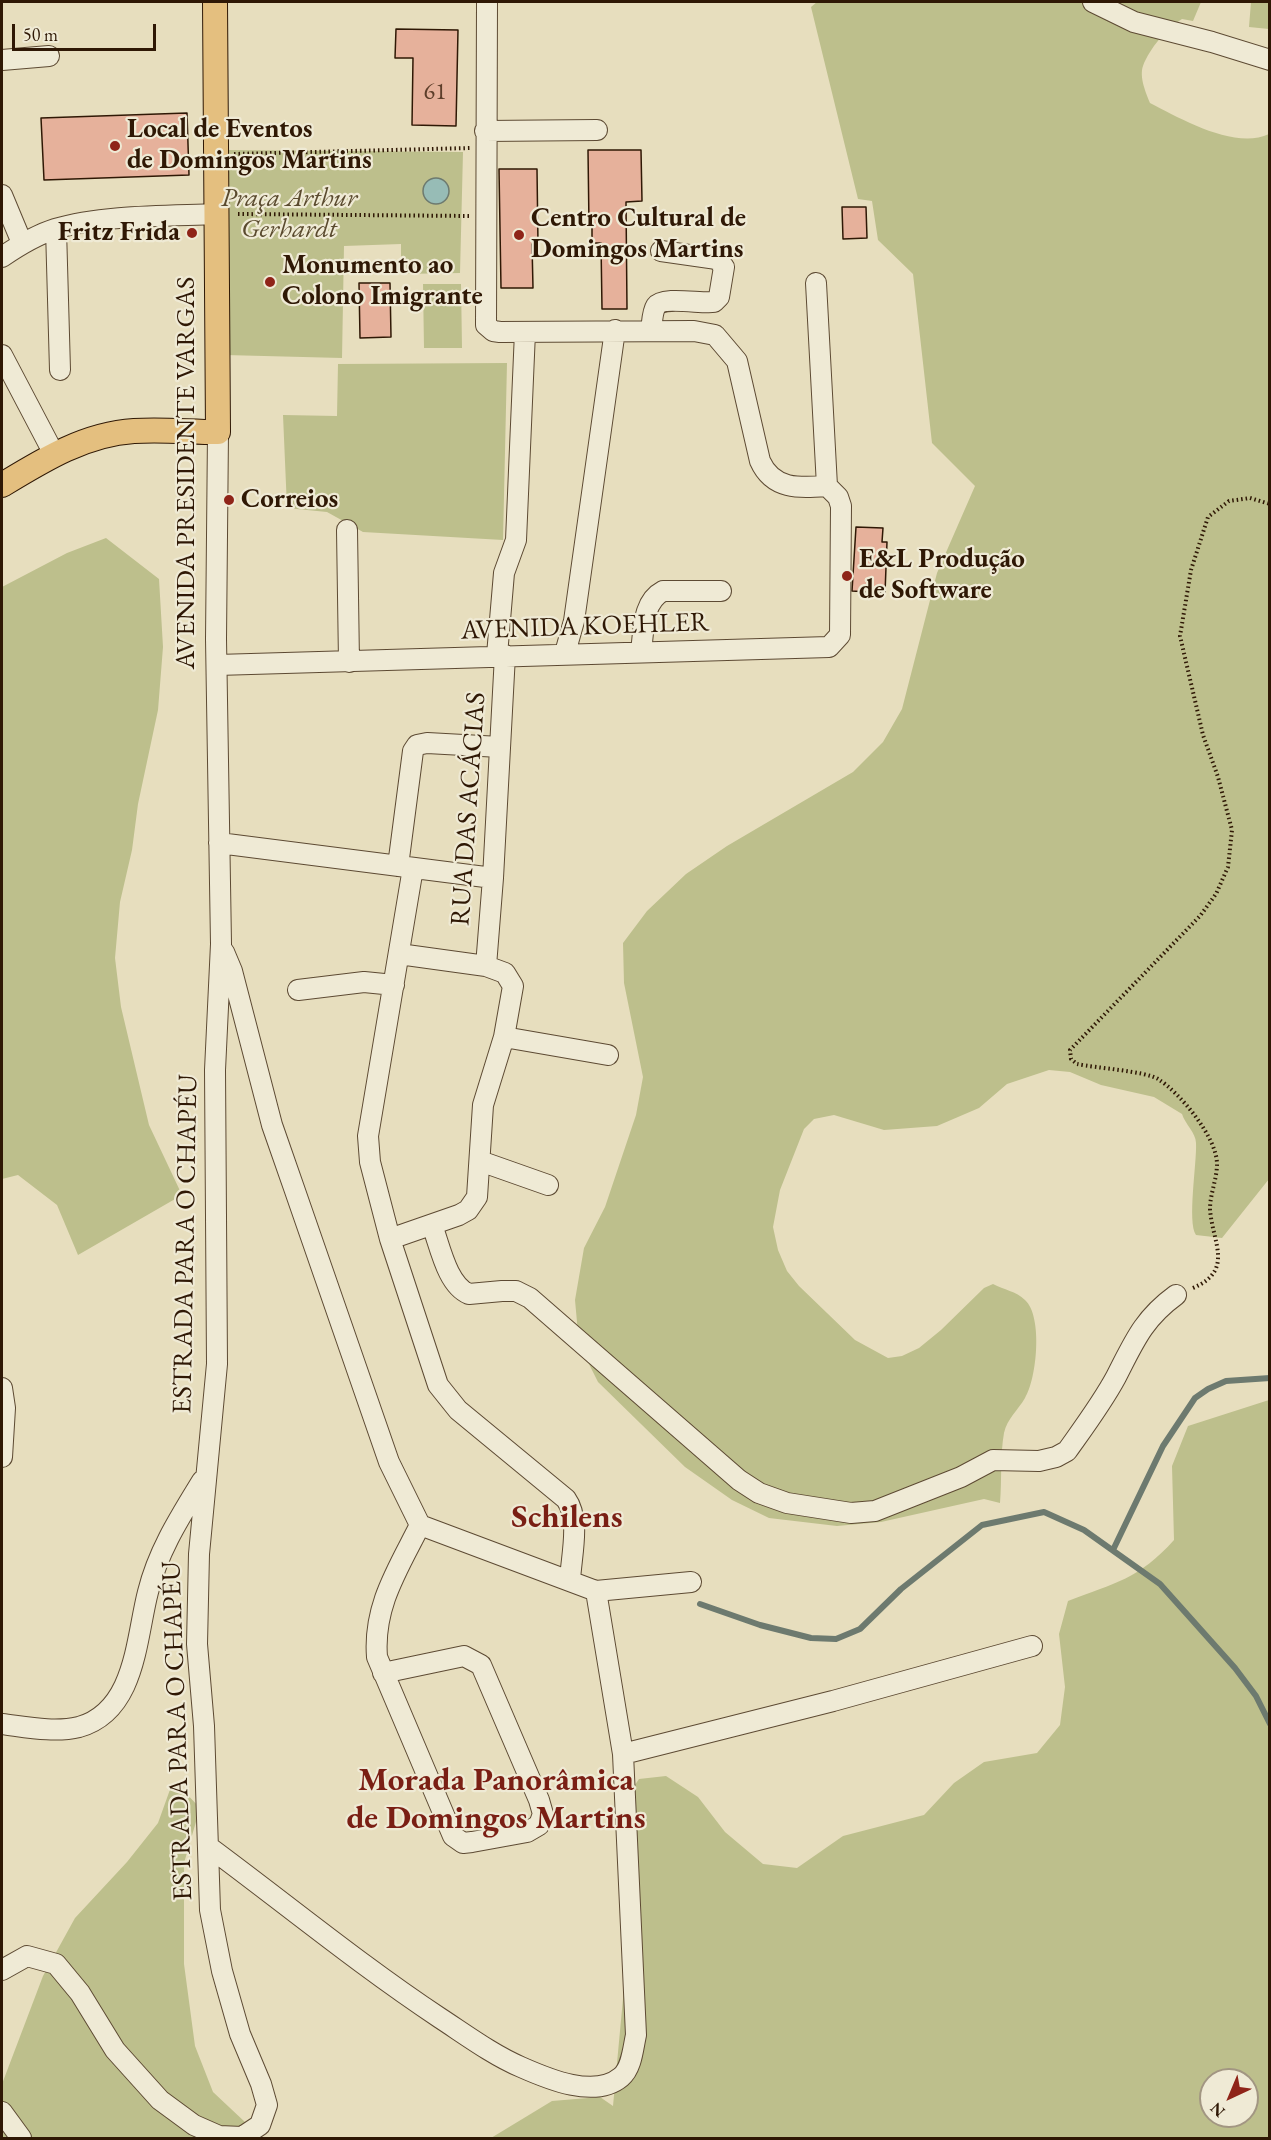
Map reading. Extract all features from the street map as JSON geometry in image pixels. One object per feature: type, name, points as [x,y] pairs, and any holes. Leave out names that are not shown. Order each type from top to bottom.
[{"type":"main road","name":"AVENIDA PRESIDENTE VARGAS","points":[[215,2],[218,432]]},
{"type":"main road","points":[[2,485],[54,454],[108,435],[134,431],[218,432]]},
{"type":"street","points":[[487,2],[485,319],[493,331],[651,330],[694,331],[715,335],[737,361],[766,473],[785,486],[827,486],[816,283]]},
{"type":"street","points":[[1093,2],[1134,22],[1212,42],[1269,60]]},
{"type":"street","points":[[2,60],[49,57]]},
{"type":"street","points":[[486,140],[597,130]]},
{"type":"street","points":[[2,195],[22,243]]},
{"type":"street","points":[[2,257],[22,243],[56,229],[130,218],[216,214]]},
{"type":"street","points":[[56,229],[60,370]]},
{"type":"street","points":[[651,330],[655,307],[658,304],[668,301],[714,302],[719,297],[724,267],[717,259],[661,252]]},
{"type":"street","points":[[565,653],[574,621],[615,330]]},
{"type":"street","name":"RUA DAS ACÁCIAS","points":[[486,966],[500,747],[504,573],[516,540],[525,332]]},
{"type":"street","points":[[2,355],[54,454]]},
{"type":"street","name":"AVENIDA PRESIDENTE VARGAS","points":[[218,432],[217,665],[221,944]]},
{"type":"street","name":"AVENIDA KOEHLER","points":[[217,665],[349,663],[565,653],[828,648],[840,635],[841,628],[841,526],[838,497],[827,486]]},
{"type":"street","points":[[347,530],[349,663]]},
{"type":"street","points":[[641,651],[647,610],[656,595],[663,591],[721,591]]},
{"type":"street","points":[[500,747],[427,743],[417,746],[413,751],[399,954],[368,1148],[390,1239],[429,1360],[447,1399],[566,1499],[574,1519],[570,1581]]},
{"type":"street","points":[[219,843],[493,878]]},
{"type":"street","points":[[221,944],[232,971],[272,1125],[389,1462],[420,1525],[596,1591],[691,1582]]},
{"type":"street","name":"ESTRADA PARA O CHAPÉU","points":[[2,1970],[27,1956],[56,1964],[80,1993],[115,2050],[160,2100],[194,2125],[219,2136],[242,2137],[260,2125],[267,2105],[261,2084],[240,2034],[222,1971],[210,1910],[204,1726],[197,1644],[199,1554],[217,1364],[215,1070],[221,944]]},
{"type":"street","points":[[390,1239],[459,1215],[474,1204],[479,1186],[483,1105],[504,1037],[513,986],[505,973],[486,966],[399,954]]},
{"type":"street","points":[[298,990],[364,982],[394,985]]},
{"type":"street","points":[[504,1037],[608,1055]]},
{"type":"street","points":[[480,1161],[548,1185]]},
{"type":"street","points":[[432,1225],[452,1276],[462,1291],[469,1294],[516,1292],[530,1298],[694,1442],[739,1480],[759,1493],[787,1503],[851,1513],[874,1511],[896,1504],[993,1460],[1039,1461],[1056,1457],[1067,1450],[1115,1378],[1137,1333],[1159,1308],[1176,1295]]},
{"type":"street","points":[[2,1388],[5,1408],[2,1457]]},
{"type":"street","points":[[2,1724],[44,1729],[79,1727],[103,1715],[120,1695],[139,1638],[147,1592],[159,1556],[205,1476]]},
{"type":"street","points":[[383,1673],[458,1656],[475,1659],[482,1665],[539,1800],[543,1815],[539,1825],[527,1832],[472,1842],[463,1843],[453,1836],[376,1657],[375,1632],[390,1584],[420,1525]]},
{"type":"street","points":[[209,1847],[398,1990],[519,2066],[559,2082],[588,2086],[607,2085],[621,2077],[628,2067],[636,2035],[623,1754],[596,1591]]},
{"type":"street","points":[[623,1754],[833,1701],[1032,1646]]},
{"type":"street","points":[[2,2112],[21,2139]]},
{"type":"path","points":[[216,154],[486,140]]},
{"type":"path","points":[[216,214],[486,216]]},
{"type":"path","points":[[1176,1295],[1206,1282],[1217,1269],[1219,1251],[1210,1208],[1217,1160],[1200,1119],[1157,1078],[1077,1064],[1071,1059],[1070,1050],[1200,916],[1216,894],[1228,867],[1232,830],[1218,777],[1203,735],[1180,636],[1191,570],[1208,517],[1229,501],[1250,498],[1269,504]]},
{"type":"green space","points":[[817,2],[1201,2],[1193,21],[1182,19],[1176,23],[1159,40],[1146,59],[1142,75],[1150,103],[1208,131],[1240,138],[1255,138],[1269,134],[1269,1179],[1222,1238],[1196,1235],[1193,1228],[1192,1205],[1196,1143],[1182,1114],[1154,1097],[1101,1085],[1070,1072],[1049,1070],[1007,1084],[979,1108],[937,1126],[884,1130],[834,1115],[814,1119],[804,1129],[780,1190],[773,1227],[778,1250],[787,1271],[799,1286],[855,1340],[888,1358],[902,1356],[919,1348],[984,1288],[993,1284],[1025,1300],[1031,1308],[1036,1333],[1033,1377],[1025,1398],[1004,1433],[1000,1503],[984,1499],[881,1522],[837,1526],[769,1518],[732,1500],[685,1467],[598,1382],[579,1344],[575,1300],[584,1248],[605,1207],[636,1115],[643,1077],[624,983],[623,943],[647,911],[686,874],[727,846],[853,772],[883,742],[902,709],[937,573],[975,486],[932,443],[913,274],[878,240],[872,201],[858,199],[811,7]]},
{"type":"green space","points":[[1251,2],[1269,2],[1269,29],[1249,27]]},
{"type":"green space","name":"Praça Arthur Gerhardt","points":[[227,150],[463,152],[460,273],[401,274],[401,244],[344,246],[342,358],[225,355]]},
{"type":"green space","points":[[423,284],[461,284],[462,348],[424,348]]},
{"type":"green space","points":[[507,363],[503,540],[363,532],[327,512],[287,508],[283,415],[337,416],[338,364]]},
{"type":"green space","points":[[106,538],[159,579],[163,647],[158,710],[120,902],[115,958],[121,1007],[149,1125],[182,1195],[78,1255],[57,1205],[18,1175],[2,1179],[2,587],[67,553]]},
{"type":"green space","points":[[1269,1400],[1269,2138],[491,2138],[552,2101],[600,2097],[613,2106],[624,1988],[616,1813],[639,1779],[666,1776],[698,1797],[725,1832],[763,1864],[797,1868],[843,1836],[924,1815],[954,1783],[984,1762],[1037,1753],[1060,1725],[1065,1687],[1059,1634],[1068,1601],[1137,1572],[1174,1540],[1172,1466],[1188,1426]]},
{"type":"green space","points":[[172,1784],[181,1788],[200,1808],[184,1863],[184,1964],[195,2046],[213,2092],[262,2138],[2,2138],[2,2084],[43,1976],[75,1918],[127,1862],[158,1823]]},
{"type":"water","points":[[436,178],[445,182],[449,191],[445,200],[436,204],[427,200],[423,191],[427,182]]},
{"type":"building","points":[[396,29],[458,30],[456,126],[412,125],[413,58],[395,58]]},
{"type":"building","name":"Local de Eventos de Domingos Martins","points":[[187,113],[189,175],[44,180],[41,118]]},
{"type":"building","points":[[588,150],[641,150],[642,201],[626,202],[627,309],[602,309],[601,243],[592,243],[592,226],[589,226]]},
{"type":"building","points":[[499,169],[537,169],[538,244],[532,244],[533,288],[501,288]]},
{"type":"building","points":[[842,207],[866,207],[867,238],[843,239]]},
{"type":"building","points":[[359,283],[390,283],[391,337],[360,338]]},
{"type":"building","points":[[856,527],[883,528],[882,542],[887,542],[885,593],[852,591]]},
{"type":"waterway","points":[[1113,1550],[1163,1446],[1195,1398],[1226,1381],[1270,1378]]},
{"type":"waterway","points":[[700,1604],[760,1625],[811,1638],[836,1639],[860,1629],[901,1589],[982,1525],[1044,1512],[1084,1530],[1160,1584],[1235,1668],[1256,1696],[1270,1724]]},
{"type":"place","name":"Local de Eventos de Domingos Martins","points":[[115,146]]},
{"type":"place","name":"Fritz Frida","points":[[192,233]]},
{"type":"place","name":"Centro Cultural de Domingos Martins","points":[[519,235]]},
{"type":"place","name":"Monumento ao Colono Imigrante","points":[[270,282]]},
{"type":"place","name":"Correios","points":[[229,500]]},
{"type":"place","name":"E&L Produção de Software","points":[[847,576]]},
{"type":"district","name":"Schilens","points":[[567,1518]]},
{"type":"district","name":"Morada Panorâmica de Domingos Martins","points":[[496,1800]]}]
